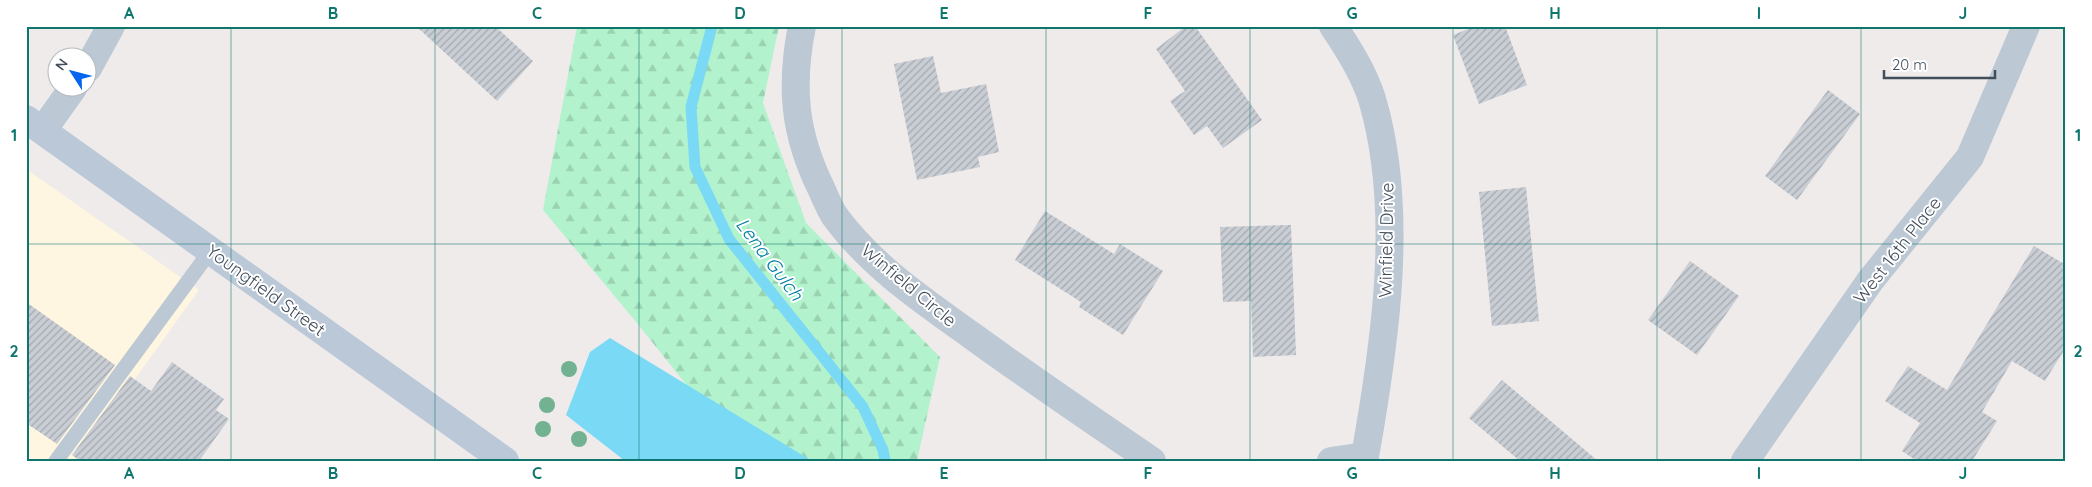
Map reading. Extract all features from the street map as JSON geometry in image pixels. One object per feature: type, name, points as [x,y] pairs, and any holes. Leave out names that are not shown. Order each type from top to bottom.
[{"type":"street","points":[[98,50],[111,26]]},
{"type":"street","name":"Winfield Circle","points":[[802,26],[795,62],[796,112],[809,164],[834,215],[870,257],[921,299],[1040,385],[1152,461]]},
{"type":"street","name":"Winfield Drive","points":[[1333,26],[1351,52],[1372,98],[1387,165],[1389,260],[1382,365],[1368,458]]},
{"type":"street","name":"West 16th Place","points":[[1745,461],[1870,281],[1970,157],[2026,26]]},
{"type":"street","points":[[35,125],[63,98]]},
{"type":"street","name":"Youngfield Street","points":[[35,125],[505,461]]},
{"type":"street","points":[[1331,461],[1368,458]]},
{"type":"lane","points":[[56,461],[211,250]]},
{"type":"shaded area","points":[[26,169],[199,290],[76,461],[26,461]]},
{"type":"green space","points":[[577,26],[779,26],[763,103],[806,223],[940,357],[917,461],[747,461],[637,323],[543,210]]},
{"type":"water","points":[[610,338],[812,461],[625,461],[566,415],[590,352]]},
{"type":"building","points":[[416,26],[495,26],[533,61],[497,101]]},
{"type":"building","points":[[1186,26],[1195,26],[1262,120],[1223,148],[1207,126],[1194,135],[1170,101],[1185,91],[1156,49]]},
{"type":"building","points":[[1476,26],[1505,26],[1527,85],[1479,104],[1453,35]]},
{"type":"building","points":[[933,56],[941,93],[986,84],[999,152],[978,157],[980,167],[917,180],[894,64]]},
{"type":"building","points":[[1828,90],[1860,114],[1797,200],[1765,176]]},
{"type":"building","points":[[1526,187],[1539,321],[1492,326],[1479,192]]},
{"type":"building","points":[[1045,211],[1114,254],[1120,244],[1163,271],[1123,335],[1079,307],[1081,302],[1015,260]]},
{"type":"building","points":[[1291,225],[1296,355],[1253,357],[1251,301],[1223,302],[1220,227]]},
{"type":"building","points":[[2034,246],[2066,265],[2066,347],[2045,381],[2012,361],[1982,412],[1997,421],[1972,461],[1917,461],[1902,451],[1920,423],[1885,401],[1908,366],[1947,390]]},
{"type":"building","points":[[1690,261],[1739,296],[1697,355],[1648,320]]},
{"type":"building","points":[[26,302],[115,365],[57,444],[26,423]]},
{"type":"building","points":[[172,362],[224,399],[216,410],[229,419],[199,461],[80,461],[72,455],[130,376],[151,391]]},
{"type":"building","points":[[1502,380],[1598,461],[1520,461],[1469,418]]},
{"type":"waterway","name":"Lena Gulch","points":[[712,26],[691,107],[695,167],[729,239],[863,407],[883,450],[885,461]]}]
